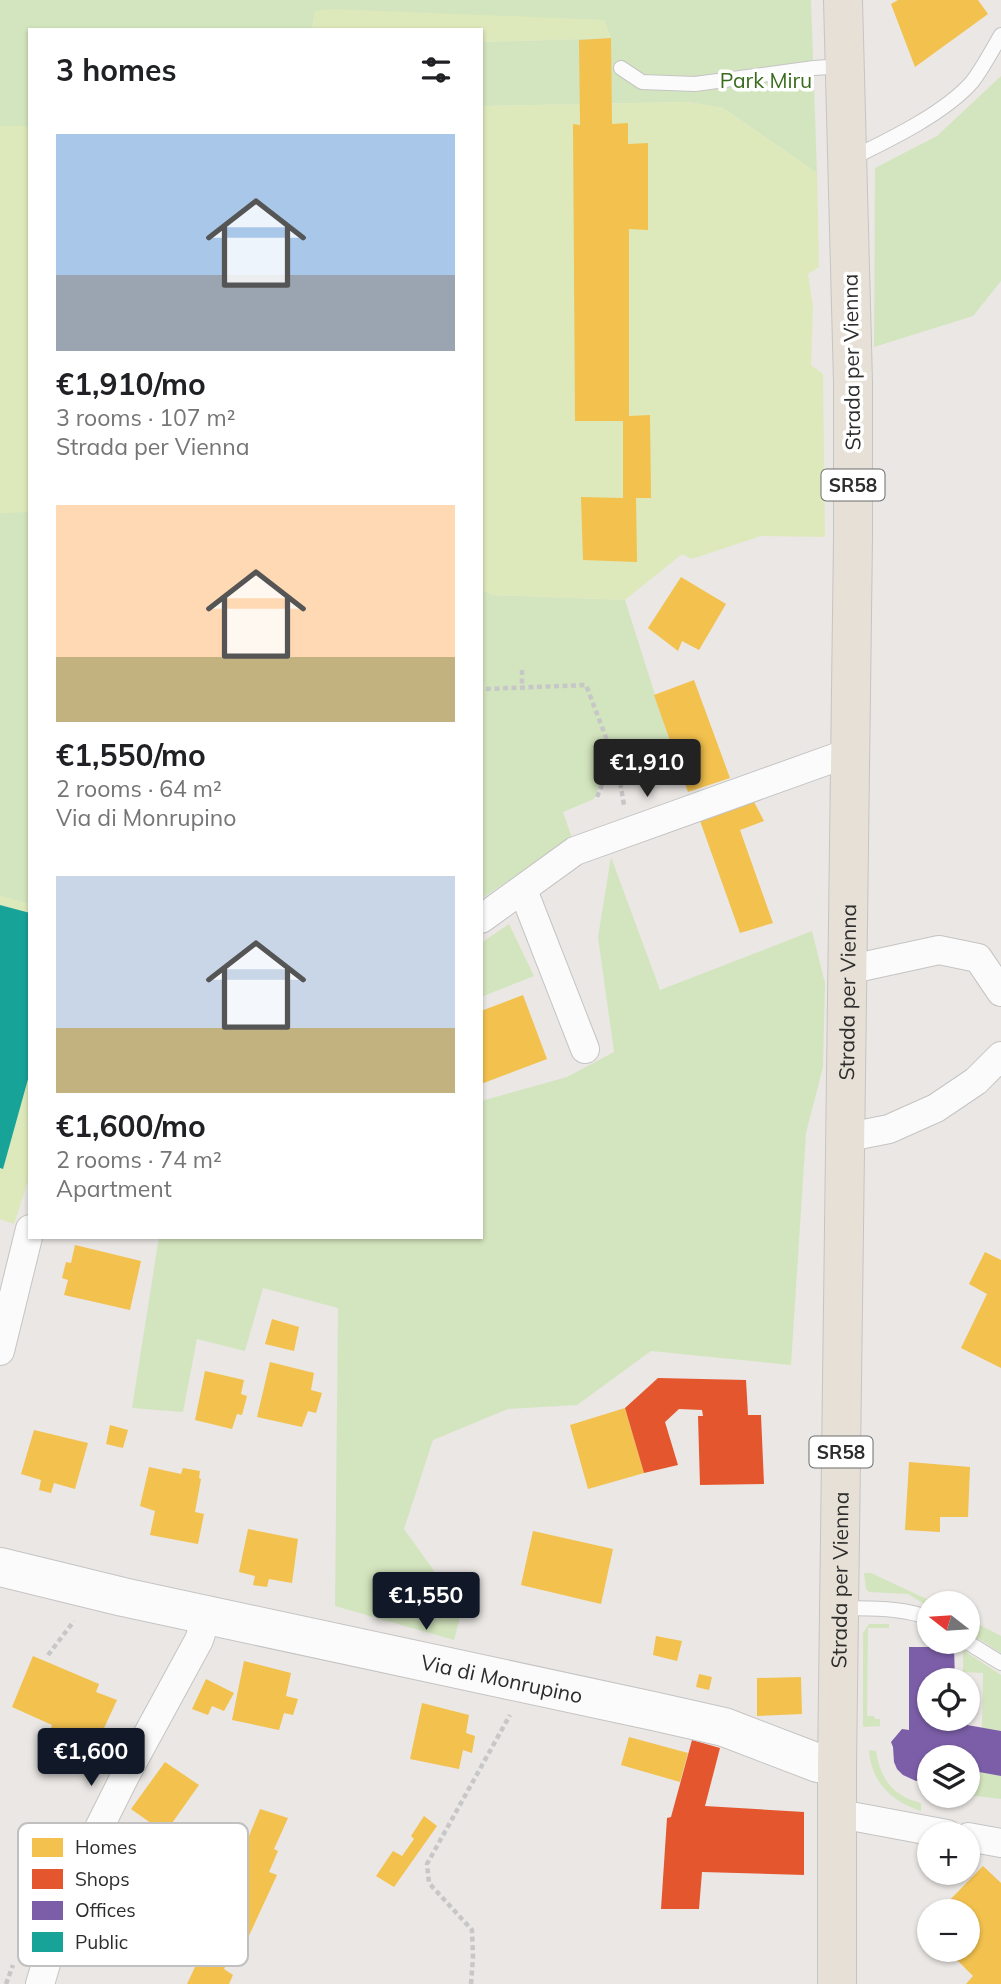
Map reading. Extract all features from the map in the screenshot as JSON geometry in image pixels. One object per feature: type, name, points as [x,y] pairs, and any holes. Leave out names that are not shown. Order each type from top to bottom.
[{"type":"main road","name":"Strada per Vienna","points":[[837,1984],[836,1817],[853,538],[853,382],[843,0]]},
{"type":"main road","name":"Via di Monrupino","points":[[0,1567],[207,1615],[724,1727],[818,1763],[837,1766]]},
{"type":"street","points":[[483,918],[575,851],[851,752]]},
{"type":"street","points":[[523,890],[586,1049]]},
{"type":"street","points":[[847,970],[939,950],[978,958],[1001,992]]},
{"type":"street","points":[[844,1138],[889,1129],[936,1108],[976,1081],[1001,1056]]},
{"type":"street","points":[[0,1351],[28,1237]]},
{"type":"street","points":[[102,1823],[199,1640],[207,1615]]},
{"type":"street","points":[[836,1817],[856,1817],[917,1828]]},
{"type":"street","points":[[980,1839],[1001,1843]]},
{"type":"street","points":[[40,1984],[45,1966]]},
{"type":"lane","points":[[847,161],[942,108],[972,82],[1001,35]]},
{"type":"lane","points":[[621,68],[642,82],[695,84],[844,66]]},
{"type":"lane","points":[[839,1608],[901,1610],[917,1614]]},
{"type":"lane","points":[[980,1650],[1001,1663]]},
{"type":"path","points":[[522,670],[522,687]]},
{"type":"path","points":[[486,689],[586,685],[619,773]]},
{"type":"path","points":[[597,797],[605,777],[672,752]]},
{"type":"path","points":[[471,1984],[472,1930],[429,1883],[427,1864],[527,1684]]},
{"type":"green space","name":"Park Miru","points":[[0,0],[811,0],[817,173],[723,108],[688,102],[483,106],[483,42],[611,38],[603,20],[315,11],[312,28],[28,28],[28,903],[0,896]]},
{"type":"green space","points":[[333,9],[604,20],[611,38],[483,42],[483,28],[312,28],[315,11]]},
{"type":"green space","points":[[1001,76],[1001,281],[973,316],[874,347],[875,168],[937,136]]},
{"type":"green space","points":[[688,102],[723,108],[817,173],[819,267],[808,274],[813,307],[811,365],[823,374],[825,537],[761,536],[692,559],[682,554],[625,600],[492,595],[483,590],[483,106]]},
{"type":"green space","points":[[0,126],[28,126],[28,512],[0,513]]},
{"type":"green space","points":[[483,590],[492,595],[625,600],[672,748],[603,775],[594,799],[563,812],[572,838],[483,898]]},
{"type":"green space","points":[[611,857],[660,990],[812,931],[825,983],[823,1067],[806,1133],[791,1365],[651,1351],[577,1405],[508,1409],[433,1440],[404,1529],[462,1610],[454,1640],[335,1606],[338,1308],[263,1288],[245,1351],[197,1339],[183,1412],[132,1408],[159,1239],[483,1239],[483,1100],[567,1077],[614,1052],[598,937]]},
{"type":"green space","points":[[0,896],[28,903],[28,1181],[14,1224],[0,1219]]},
{"type":"green space","points":[[509,924],[534,976],[483,996],[483,942]]},
{"type":"green space","points":[[864,1573],[871,1573],[917,1595],[917,1600],[908,1594],[869,1592],[866,1589]]},
{"type":"green space","points":[[869,1624],[889,1624],[889,1628],[868,1628],[867,1716],[880,1719],[880,1726],[863,1727],[863,1633]]},
{"type":"green space","points":[[980,1625],[1001,1636],[1001,1653],[980,1640]]},
{"type":"green space","points":[[963,1654],[969,1654],[1001,1675],[1001,1731],[982,1728],[983,1673],[980,1673],[980,1668],[963,1668]]},
{"type":"green space","points":[[869,1750],[876,1751],[881,1770],[890,1785],[903,1796],[917,1802],[917,1808],[921,1808],[921,1811],[901,1802],[885,1789],[874,1772]]},
{"type":"green space","points":[[980,1772],[1001,1776],[1001,1799],[980,1796]]},
{"type":"building: Homes","points":[[898,0],[978,0],[988,14],[915,67],[891,4]]},
{"type":"building: Homes","points":[[611,38],[612,124],[628,123],[628,144],[648,143],[648,230],[629,229],[629,416],[650,415],[651,498],[636,498],[637,562],[583,560],[581,497],[623,498],[623,421],[575,421],[573,124],[580,125],[579,40]]},
{"type":"building: Homes","points":[[681,577],[726,604],[699,650],[682,641],[678,651],[648,628]]},
{"type":"building: Homes","points":[[694,680],[730,778],[688,792],[654,695]]},
{"type":"building: Homes","points":[[753,800],[764,821],[740,830],[773,923],[740,933],[699,818]]},
{"type":"building: Homes","points":[[523,995],[547,1059],[483,1083],[483,1010]]},
{"type":"building: Homes","points":[[75,1245],[141,1261],[130,1310],[64,1295],[68,1280],[62,1278],[66,1262],[71,1263]]},
{"type":"building: Homes","points":[[985,1252],[1001,1260],[1001,1368],[961,1348],[987,1294],[969,1284]]},
{"type":"building: Homes","points":[[272,1319],[299,1327],[294,1351],[265,1344]]},
{"type":"building: Homes","points":[[270,1362],[314,1373],[311,1390],[322,1393],[316,1413],[308,1411],[302,1427],[257,1417]]},
{"type":"building: Homes","points":[[205,1371],[244,1380],[241,1394],[247,1396],[242,1415],[237,1414],[232,1429],[195,1420]]},
{"type":"building: Homes","points":[[625,1408],[644,1473],[588,1489],[570,1425]]},
{"type":"building: Homes","points":[[110,1425],[128,1430],[123,1448],[106,1444]]},
{"type":"building: Homes","points":[[34,1430],[88,1443],[75,1489],[54,1483],[51,1493],[39,1490],[41,1480],[21,1474]]},
{"type":"building: Homes","points":[[909,1462],[970,1467],[968,1517],[940,1517],[940,1532],[905,1530]]},
{"type":"building: Homes","points":[[149,1467],[181,1474],[183,1468],[200,1471],[195,1512],[204,1514],[198,1544],[150,1535],[155,1511],[140,1506]]},
{"type":"building: Homes","points":[[248,1529],[298,1539],[292,1583],[269,1579],[267,1587],[253,1585],[255,1576],[239,1572]]},
{"type":"building: Homes","points":[[533,1531],[613,1549],[601,1604],[521,1585]]},
{"type":"building: Homes","points":[[656,1636],[682,1641],[677,1661],[653,1655]]},
{"type":"building: Homes","points":[[33,1656],[99,1684],[96,1692],[117,1700],[94,1750],[50,1732],[52,1725],[12,1707]]},
{"type":"building: Homes","points":[[244,1661],[291,1673],[286,1696],[298,1699],[293,1715],[284,1713],[279,1730],[232,1720]]},
{"type":"building: Homes","points":[[699,1674],[712,1677],[709,1690],[696,1687]]},
{"type":"building: Homes","points":[[801,1677],[802,1714],[757,1716],[757,1678]]},
{"type":"building: Homes","points":[[206,1679],[234,1693],[224,1711],[212,1706],[208,1715],[192,1709]]},
{"type":"building: Homes","points":[[422,1703],[469,1715],[466,1733],[475,1736],[472,1753],[463,1750],[459,1769],[410,1759]]},
{"type":"building: Homes","points":[[629,1737],[688,1753],[680,1782],[621,1765]]},
{"type":"building: Homes","points":[[165,1762],[199,1785],[172,1823],[151,1823],[131,1809]]},
{"type":"building: Homes","points":[[260,1809],[288,1818],[274,1849],[278,1851],[269,1872],[277,1875],[248,1938],[248,1838]]},
{"type":"building: Homes","points":[[424,1816],[437,1826],[394,1887],[376,1876],[393,1851],[402,1856],[414,1839],[411,1836]]},
{"type":"building: Homes","points":[[983,1866],[1001,1883],[1001,1984],[966,1984],[973,1976],[959,1962],[980,1962],[980,1899],[951,1899],[964,1885],[980,1885],[980,1869]]},
{"type":"building: Homes","points":[[192,1966],[226,1966],[224,1969],[233,1975],[229,1984],[187,1984],[195,1967]]},
{"type":"building: Shops","points":[[658,1378],[746,1380],[748,1415],[761,1415],[764,1484],[700,1485],[698,1416],[703,1416],[702,1410],[679,1409],[665,1422],[678,1465],[644,1473],[625,1408]]},
{"type":"building: Shops","points":[[692,1740],[720,1748],[705,1806],[804,1812],[804,1875],[702,1872],[699,1909],[661,1909],[667,1818],[671,1817]]},
{"type":"building: Offices","points":[[909,1647],[917,1647],[917,1654],[954,1654],[955,1668],[917,1668],[917,1731],[980,1731],[980,1727],[1001,1731],[1001,1776],[980,1772],[980,1745],[917,1745],[917,1781],[903,1775],[894,1762],[891,1742],[902,1729],[909,1730]]},
{"type":"building: Public","points":[[0,905],[28,912],[28,1079],[3,1169],[0,1168]]}]
